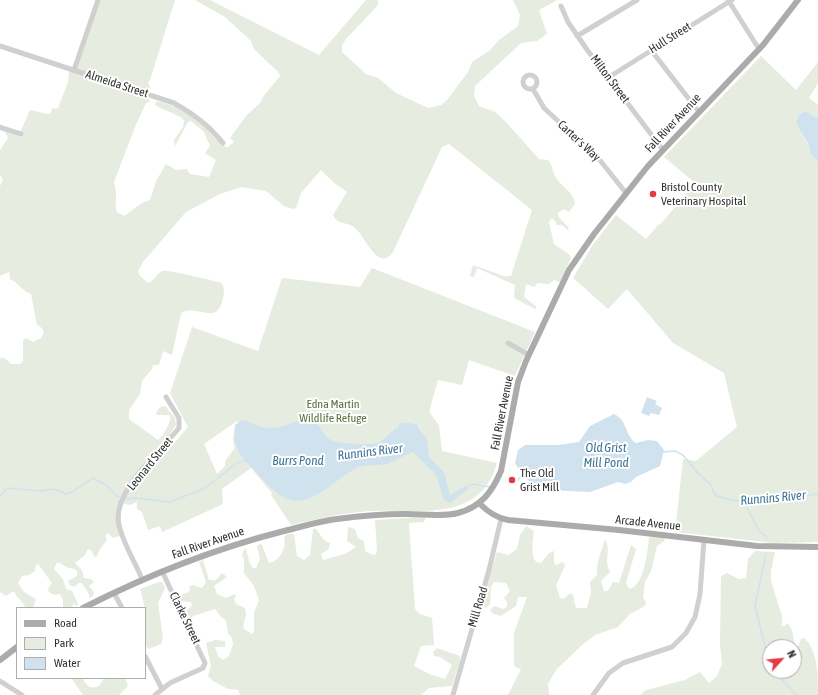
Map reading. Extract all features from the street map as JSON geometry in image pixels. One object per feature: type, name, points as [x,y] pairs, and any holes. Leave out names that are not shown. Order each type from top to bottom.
[{"type":"main road","name":"Fall River Avenue","points":[[86,607],[142,579],[238,543],[335,519],[388,514],[451,514],[480,504],[496,484],[502,471],[518,382],[529,354],[569,270],[594,234],[626,193],[663,150],[759,49],[798,0]]},
{"type":"main road","name":"Arcade Avenue","points":[[480,504],[490,514],[501,519],[784,548],[818,547]]},
{"type":"main road","points":[[0,660],[16,648]]},
{"type":"street","points":[[74,70],[98,0]]},
{"type":"street","points":[[577,36],[637,0]]},
{"type":"street","points":[[730,1],[759,49]]},
{"type":"street","name":"Hull Street","points":[[609,77],[730,1]]},
{"type":"street","name":"Milton Street","points":[[561,6],[577,36],[663,150]]},
{"type":"street","name":"Almeida Street","points":[[0,46],[174,103],[194,114],[215,133],[223,143]]},
{"type":"street","points":[[651,50],[699,112]]},
{"type":"street","name":"Carter's Way","points":[[533,89],[544,108],[599,159],[617,184],[626,193]]},
{"type":"street","points":[[0,127],[21,134]]},
{"type":"street","points":[[508,343],[529,354]]},
{"type":"street","name":"Leonard Street","points":[[142,579],[119,525],[118,515],[129,486],[179,428],[179,418],[166,396]]},
{"type":"street","name":"Mill Road","points":[[453,695],[493,556],[501,519]]},
{"type":"street","points":[[593,695],[609,673],[623,663],[672,647],[686,633],[695,617],[700,594],[704,540]]},
{"type":"street","name":"Clarke Street","points":[[162,571],[204,658],[204,666],[194,674],[170,683],[162,689]]},
{"type":"street","points":[[114,593],[121,607]]},
{"type":"street","points":[[146,658],[162,689],[155,695]]},
{"type":"street","points":[[0,681],[22,695]]},
{"type":"green space","name":"Edna Martin Wildlife Refuge","points":[[98,0],[175,0],[148,83],[150,87],[143,95],[148,98],[150,102],[146,103],[135,127],[114,182],[117,212],[124,216],[142,203],[150,200],[156,181],[166,164],[176,170],[187,169],[190,174],[209,177],[216,160],[205,153],[210,146],[204,132],[191,121],[188,122],[175,146],[174,140],[183,127],[184,121],[181,117],[156,106],[156,101],[180,108],[199,118],[222,144],[228,147],[234,142],[230,138],[246,116],[261,102],[263,97],[280,76],[279,73],[254,49],[251,41],[225,17],[195,0],[210,0],[319,55],[366,0],[378,0],[378,5],[346,39],[342,45],[342,52],[366,74],[378,78],[396,93],[428,108],[441,105],[447,100],[468,72],[472,62],[489,51],[499,40],[518,26],[520,15],[513,0],[557,0],[539,10],[547,34],[537,41],[521,43],[475,86],[474,96],[479,106],[495,112],[539,159],[548,160],[556,178],[570,193],[574,200],[575,204],[569,212],[564,209],[558,213],[558,216],[568,227],[569,231],[562,225],[556,225],[556,222],[552,218],[549,222],[554,244],[570,255],[571,258],[560,282],[554,280],[549,284],[538,283],[534,287],[526,284],[524,297],[537,307],[535,309],[514,297],[515,285],[477,268],[474,277],[470,276],[473,265],[504,276],[511,276],[532,210],[449,144],[442,147],[393,252],[388,257],[383,259],[378,256],[373,252],[356,229],[350,225],[338,221],[335,218],[333,215],[347,192],[333,182],[321,170],[301,193],[296,208],[293,209],[284,206],[266,191],[241,187],[220,194],[186,212],[143,262],[138,271],[140,276],[148,283],[152,281],[160,272],[166,271],[222,283],[224,292],[219,309],[215,312],[205,313],[187,311],[181,313],[172,355],[163,351],[159,365],[153,365],[152,369],[142,381],[140,394],[129,410],[129,419],[158,440],[165,432],[170,421],[170,415],[157,415],[156,413],[160,407],[165,406],[175,418],[176,425],[125,492],[132,492],[135,490],[188,427],[170,393],[192,327],[258,351],[282,278],[360,287],[372,268],[535,332],[515,376],[469,360],[462,385],[438,380],[429,412],[439,425],[442,451],[497,463],[488,484],[475,497],[459,505],[440,510],[360,512],[291,525],[271,495],[272,493],[251,468],[222,489],[223,504],[162,532],[160,526],[148,530],[142,512],[137,509],[137,502],[130,505],[120,503],[122,539],[119,536],[113,538],[108,533],[105,536],[107,540],[97,556],[94,557],[92,551],[88,549],[85,555],[75,563],[82,570],[84,578],[91,579],[94,582],[89,586],[94,592],[93,596],[89,598],[89,594],[82,583],[79,583],[74,587],[70,585],[68,581],[77,576],[77,571],[75,569],[69,568],[57,562],[54,569],[63,579],[66,589],[72,591],[78,604],[76,606],[74,603],[72,607],[63,607],[63,600],[60,594],[54,595],[49,592],[48,589],[52,583],[38,564],[36,565],[35,571],[29,575],[22,576],[18,583],[24,592],[36,599],[33,607],[25,607],[14,591],[6,596],[0,592],[0,362],[1,357],[6,359],[11,364],[20,364],[23,361],[23,340],[26,338],[33,342],[41,338],[44,333],[42,328],[37,325],[31,294],[10,279],[9,272],[0,276],[0,186],[3,180],[0,175],[0,150],[8,138],[5,132],[0,130],[0,127],[20,133],[30,110],[48,114],[51,113],[52,108],[58,108],[68,82],[69,71],[73,69]],"holes":[[[237,421],[238,423],[235,429],[233,442],[235,448],[225,461],[225,466],[217,474],[204,444]]]},
{"type":"green space","points":[[761,56],[796,90],[818,62],[818,83],[809,98],[818,105],[818,119],[806,111],[801,133],[818,162],[818,542],[774,543],[675,532],[683,459],[696,461],[737,427],[724,373],[673,343],[627,289],[608,309],[573,278],[592,246],[616,215],[646,239],[659,224],[660,225],[695,183],[664,157]]},
{"type":"green space","points":[[426,517],[424,522],[409,523],[415,609],[420,614],[432,618],[434,645],[421,646],[414,666],[429,674],[445,679],[452,665],[440,657],[434,656],[433,652],[437,648],[460,656],[460,662],[452,686],[429,688],[421,695],[240,695],[238,690],[228,689],[213,681],[208,676],[211,666],[206,643],[216,640],[225,641],[225,647],[215,647],[218,656],[223,660],[229,656],[233,644],[232,638],[228,633],[226,620],[221,617],[215,609],[193,616],[190,619],[185,613],[192,605],[191,602],[181,601],[177,596],[189,592],[190,586],[193,585],[202,588],[206,582],[199,562],[203,560],[209,580],[216,580],[222,573],[227,577],[214,586],[217,594],[226,598],[235,594],[236,596],[234,599],[236,604],[245,608],[246,615],[243,626],[244,629],[252,634],[254,631],[254,613],[259,600],[254,586],[244,573],[244,560],[242,554],[245,548],[251,566],[256,568],[260,559],[257,546],[260,544],[262,545],[269,563],[273,562],[282,553],[285,541],[284,537],[287,534],[294,534],[297,556],[304,560],[310,555],[313,529],[316,529],[324,540],[330,543],[329,549],[321,554],[323,560],[345,554],[356,547],[347,541],[348,527],[355,529],[358,538],[364,541],[365,551],[373,555],[376,554],[377,550],[375,520]]},
{"type":"green space","points":[[526,526],[534,531],[532,551],[536,562],[541,563],[549,553],[554,551],[554,563],[556,565],[563,562],[565,566],[556,585],[560,598],[563,599],[571,593],[573,595],[577,608],[587,608],[591,593],[590,582],[597,575],[598,561],[605,539],[608,548],[607,563],[610,572],[601,581],[604,591],[608,591],[613,582],[619,583],[631,545],[636,549],[626,583],[629,589],[634,587],[642,575],[649,537],[665,538],[664,541],[657,546],[651,571],[645,582],[643,597],[646,603],[645,606],[630,614],[618,627],[595,635],[582,645],[556,670],[548,684],[549,695],[508,695],[521,669],[515,667],[514,664],[514,633],[527,597],[518,597],[516,606],[501,616],[492,613],[490,610],[495,606],[503,609],[507,607],[507,602],[504,598],[510,591],[506,583],[494,582],[491,587],[490,604],[486,608],[482,606],[482,601],[497,552],[508,555],[517,549],[520,535]]},
{"type":"green space","points":[[755,551],[775,552],[771,571],[771,581],[782,616],[782,626],[785,626],[787,623],[790,626],[793,639],[762,639],[762,679],[802,679],[801,639],[804,638],[809,643],[815,656],[818,695],[640,695],[646,690],[685,680],[700,672],[709,683],[717,676],[722,664],[720,645],[721,576],[727,573],[739,579],[746,578],[748,559]]},
{"type":"green space","points":[[159,582],[162,582],[165,588],[158,603],[163,638],[161,644],[149,649],[146,646],[146,607],[140,589]]},
{"type":"green space","points":[[72,679],[83,679],[87,685],[96,687],[99,686],[103,679],[125,679],[128,686],[119,695],[83,695]]},
{"type":"water","points":[[806,111],[818,119],[818,162],[811,154],[808,144],[796,123],[799,115]]},
{"type":"water","points":[[647,397],[657,401],[655,404],[662,408],[659,415],[651,413],[649,416],[641,413]]},
{"type":"water","name":"Old Grist Mill Pond","points":[[614,414],[622,420],[629,436],[636,443],[648,440],[657,441],[664,450],[660,466],[636,477],[631,482],[625,484],[618,482],[590,492],[546,490],[534,486],[521,473],[515,463],[518,450],[525,445],[559,445],[579,442],[590,426]]},
{"type":"water","name":"Burrs Pond","points":[[242,420],[267,428],[281,427],[299,421],[309,421],[316,424],[329,439],[333,441],[361,444],[373,444],[380,442],[399,427],[399,424],[417,424],[418,428],[427,439],[429,457],[444,472],[450,495],[465,486],[468,489],[450,503],[444,500],[436,475],[413,452],[386,464],[359,467],[313,497],[303,500],[293,500],[283,497],[268,485],[249,465],[238,450],[234,432],[235,425]]},
{"type":"waterway","name":"Runnins River","points":[[663,452],[675,451],[683,455],[698,473],[711,485],[715,495],[727,499],[753,502],[818,494]]},
{"type":"waterway","name":"Runnins River","points":[[0,496],[7,488],[40,491],[54,489],[66,494],[72,492],[93,478],[106,485],[117,496],[128,499],[135,498],[170,502],[205,488],[237,463],[248,460]]},
{"type":"waterway","name":"Runnins River","points":[[518,480],[523,474]]},
{"type":"waterway","name":"Runnins River","points":[[466,488],[472,484],[490,487]]},
{"type":"waterway","points":[[744,502],[759,531],[766,536],[766,539]]},
{"type":"waterway","points":[[763,639],[755,606],[766,554]]},
{"type":"waterway","points":[[781,679],[796,695]]},
{"type":"place","name":"Bristol County Veterinary Hospital","points":[[653,194]]},
{"type":"place","name":"The Old Grist Mill","points":[[512,480]]}]
